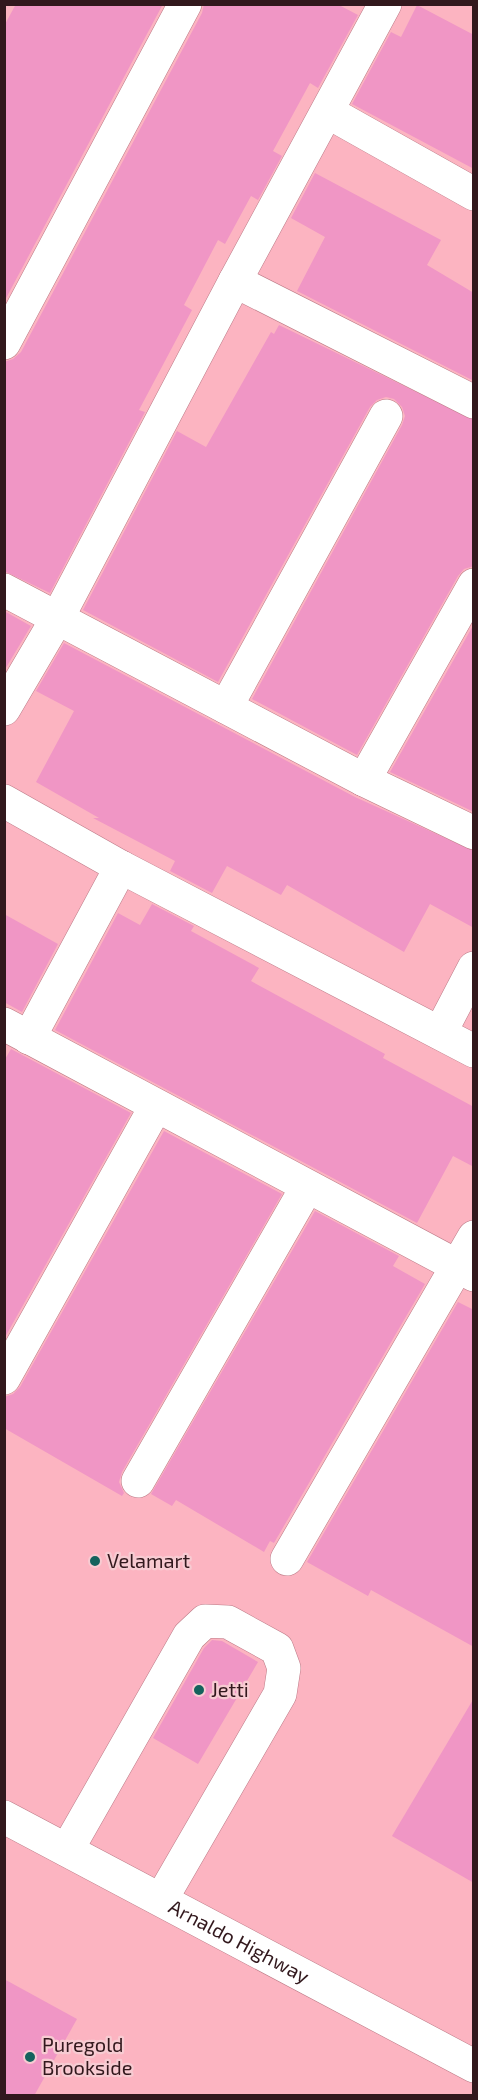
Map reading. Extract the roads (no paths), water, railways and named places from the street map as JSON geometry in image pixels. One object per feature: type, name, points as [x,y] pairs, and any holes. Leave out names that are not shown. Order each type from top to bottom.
[{"type":"street","points":[[4,343],[185,4]]},
{"type":"street","points":[[4,709],[58,617],[235,281],[385,4]]},
{"type":"street","points":[[328,112],[474,194]]},
{"type":"street","points":[[235,281],[474,402]]},
{"type":"street","points":[[226,707],[386,416]]},
{"type":"street","points":[[364,780],[474,585]]},
{"type":"street","points":[[4,590],[364,780],[474,833]]},
{"type":"street","points":[[4,801],[121,867],[474,1051]]},
{"type":"street","points":[[121,867],[13,1035],[156,1106],[465,1270]]},
{"type":"street","points":[[440,1033],[474,968]]},
{"type":"street","points":[[4,1378],[156,1106]]},
{"type":"street","points":[[138,1481],[307,1187]]},
{"type":"street","points":[[287,1559],[465,1270],[474,1237]]},
{"type":"street","points":[[67,1850],[189,1636],[205,1621],[228,1622],[277,1649],[284,1668],[280,1694],[162,1898]]},
{"type":"street","name":"Arnaldo Highway","points":[[4,1817],[162,1898],[474,2066]]},
{"type":"place","name":"Velamart","points":[[95,1561]]},
{"type":"place","name":"Jetti","points":[[199,1690]]},
{"type":"place","name":"Puregold Brookside","points":[[30,2057]]}]
